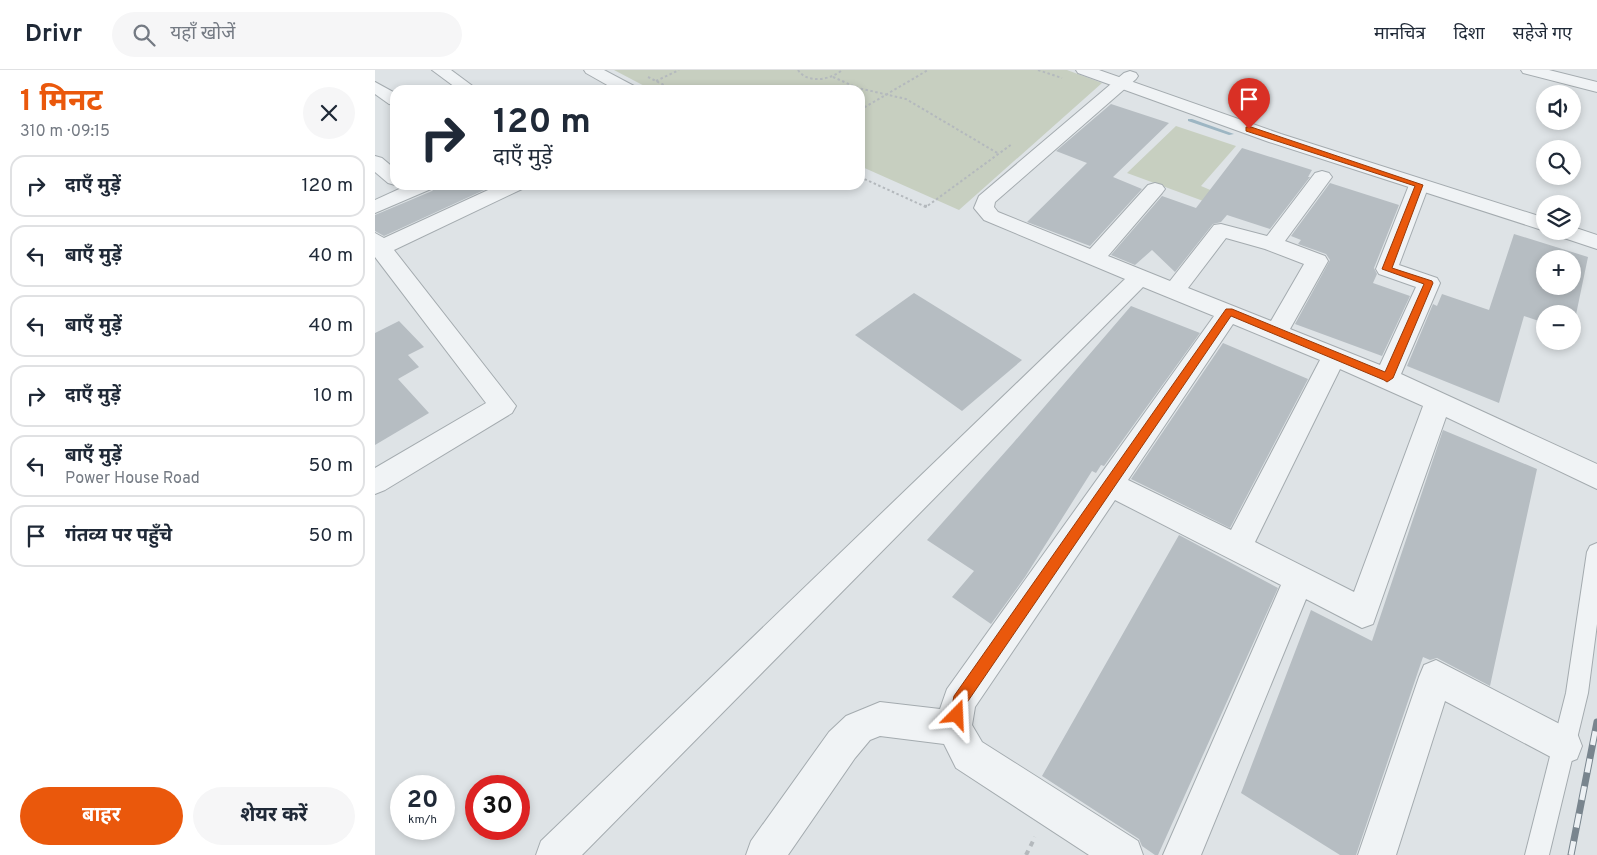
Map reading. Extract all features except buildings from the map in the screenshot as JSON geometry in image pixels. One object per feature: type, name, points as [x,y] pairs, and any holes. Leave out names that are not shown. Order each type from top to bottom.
[{"type":"street","points":[[440,70],[462,85]]},
{"type":"street","points":[[592,70],[619,85]]},
{"type":"street","points":[[1084,70],[1116,74],[1536,208]]},
{"type":"street","points":[[1537,71],[1597,87]]},
{"type":"street","points":[[1116,74],[1275,138],[1536,222]]},
{"type":"street","points":[[1116,74],[986,200],[984,208],[991,216],[1001,222],[1095,257],[1387,378],[1597,477]]},
{"type":"street","points":[[375,87],[390,97]]},
{"type":"street","points":[[375,162],[390,172]]},
{"type":"street","points":[[1272,244],[1322,178]]},
{"type":"street","points":[[1387,378],[1429,283],[1387,269],[1419,185]]},
{"type":"street","points":[[1095,257],[1155,189]]},
{"type":"street","points":[[375,207],[400,190]]},
{"type":"street","points":[[375,482],[503,406],[377,246],[504,190]]},
{"type":"street","points":[[1581,222],[1597,227]]},
{"type":"street","points":[[1175,290],[1221,230],[1272,244],[1317,262],[1277,332]]},
{"type":"street","points":[[1581,236],[1597,242]]},
{"type":"street","points":[[555,855],[1141,276]]},
{"type":"street","points":[[1123,855],[969,755],[954,728],[959,701],[1229,312]]},
{"type":"street","points":[[1237,548],[1335,356]]},
{"type":"street","points":[[1110,484],[1299,579],[1362,613],[1438,402]]},
{"type":"street","points":[[1182,855],[1299,579]]},
{"type":"street","points":[[1377,855],[1436,677],[1564,746]]},
{"type":"street","points":[[765,855],[841,745],[858,728],[880,719],[954,728]]},
{"type":"lane","points":[[1537,855],[1577,693],[1597,552]]},
{"type":"path","points":[[656,81],[679,70]]},
{"type":"path","points":[[798,70],[807,78],[820,79],[833,77],[842,70]]},
{"type":"path","points":[[865,107],[928,70]]},
{"type":"path","points":[[1038,70],[1063,79]]},
{"type":"path","points":[[642,74],[664,85]]},
{"type":"path","points":[[833,77],[852,85]]},
{"type":"path","points":[[865,90],[906,99],[999,154]]},
{"type":"path","points":[[865,179],[926,207],[1014,142]]},
{"type":"green space","points":[[614,70],[1067,70],[1102,83],[959,210],[865,168],[865,85],[642,85]]},
{"type":"green space","points":[[1176,126],[1236,146],[1201,186],[1215,192],[1206,202],[1127,173]]},
{"type":"waterway","points":[[1190,120],[1231,134]]},
{"type":"railway","points":[[1571,855],[1597,722]]},
{"type":"route","points":[[957,715],[959,701],[1229,312],[1387,378],[1429,283],[1387,269],[1419,185],[1249,129]]}]
